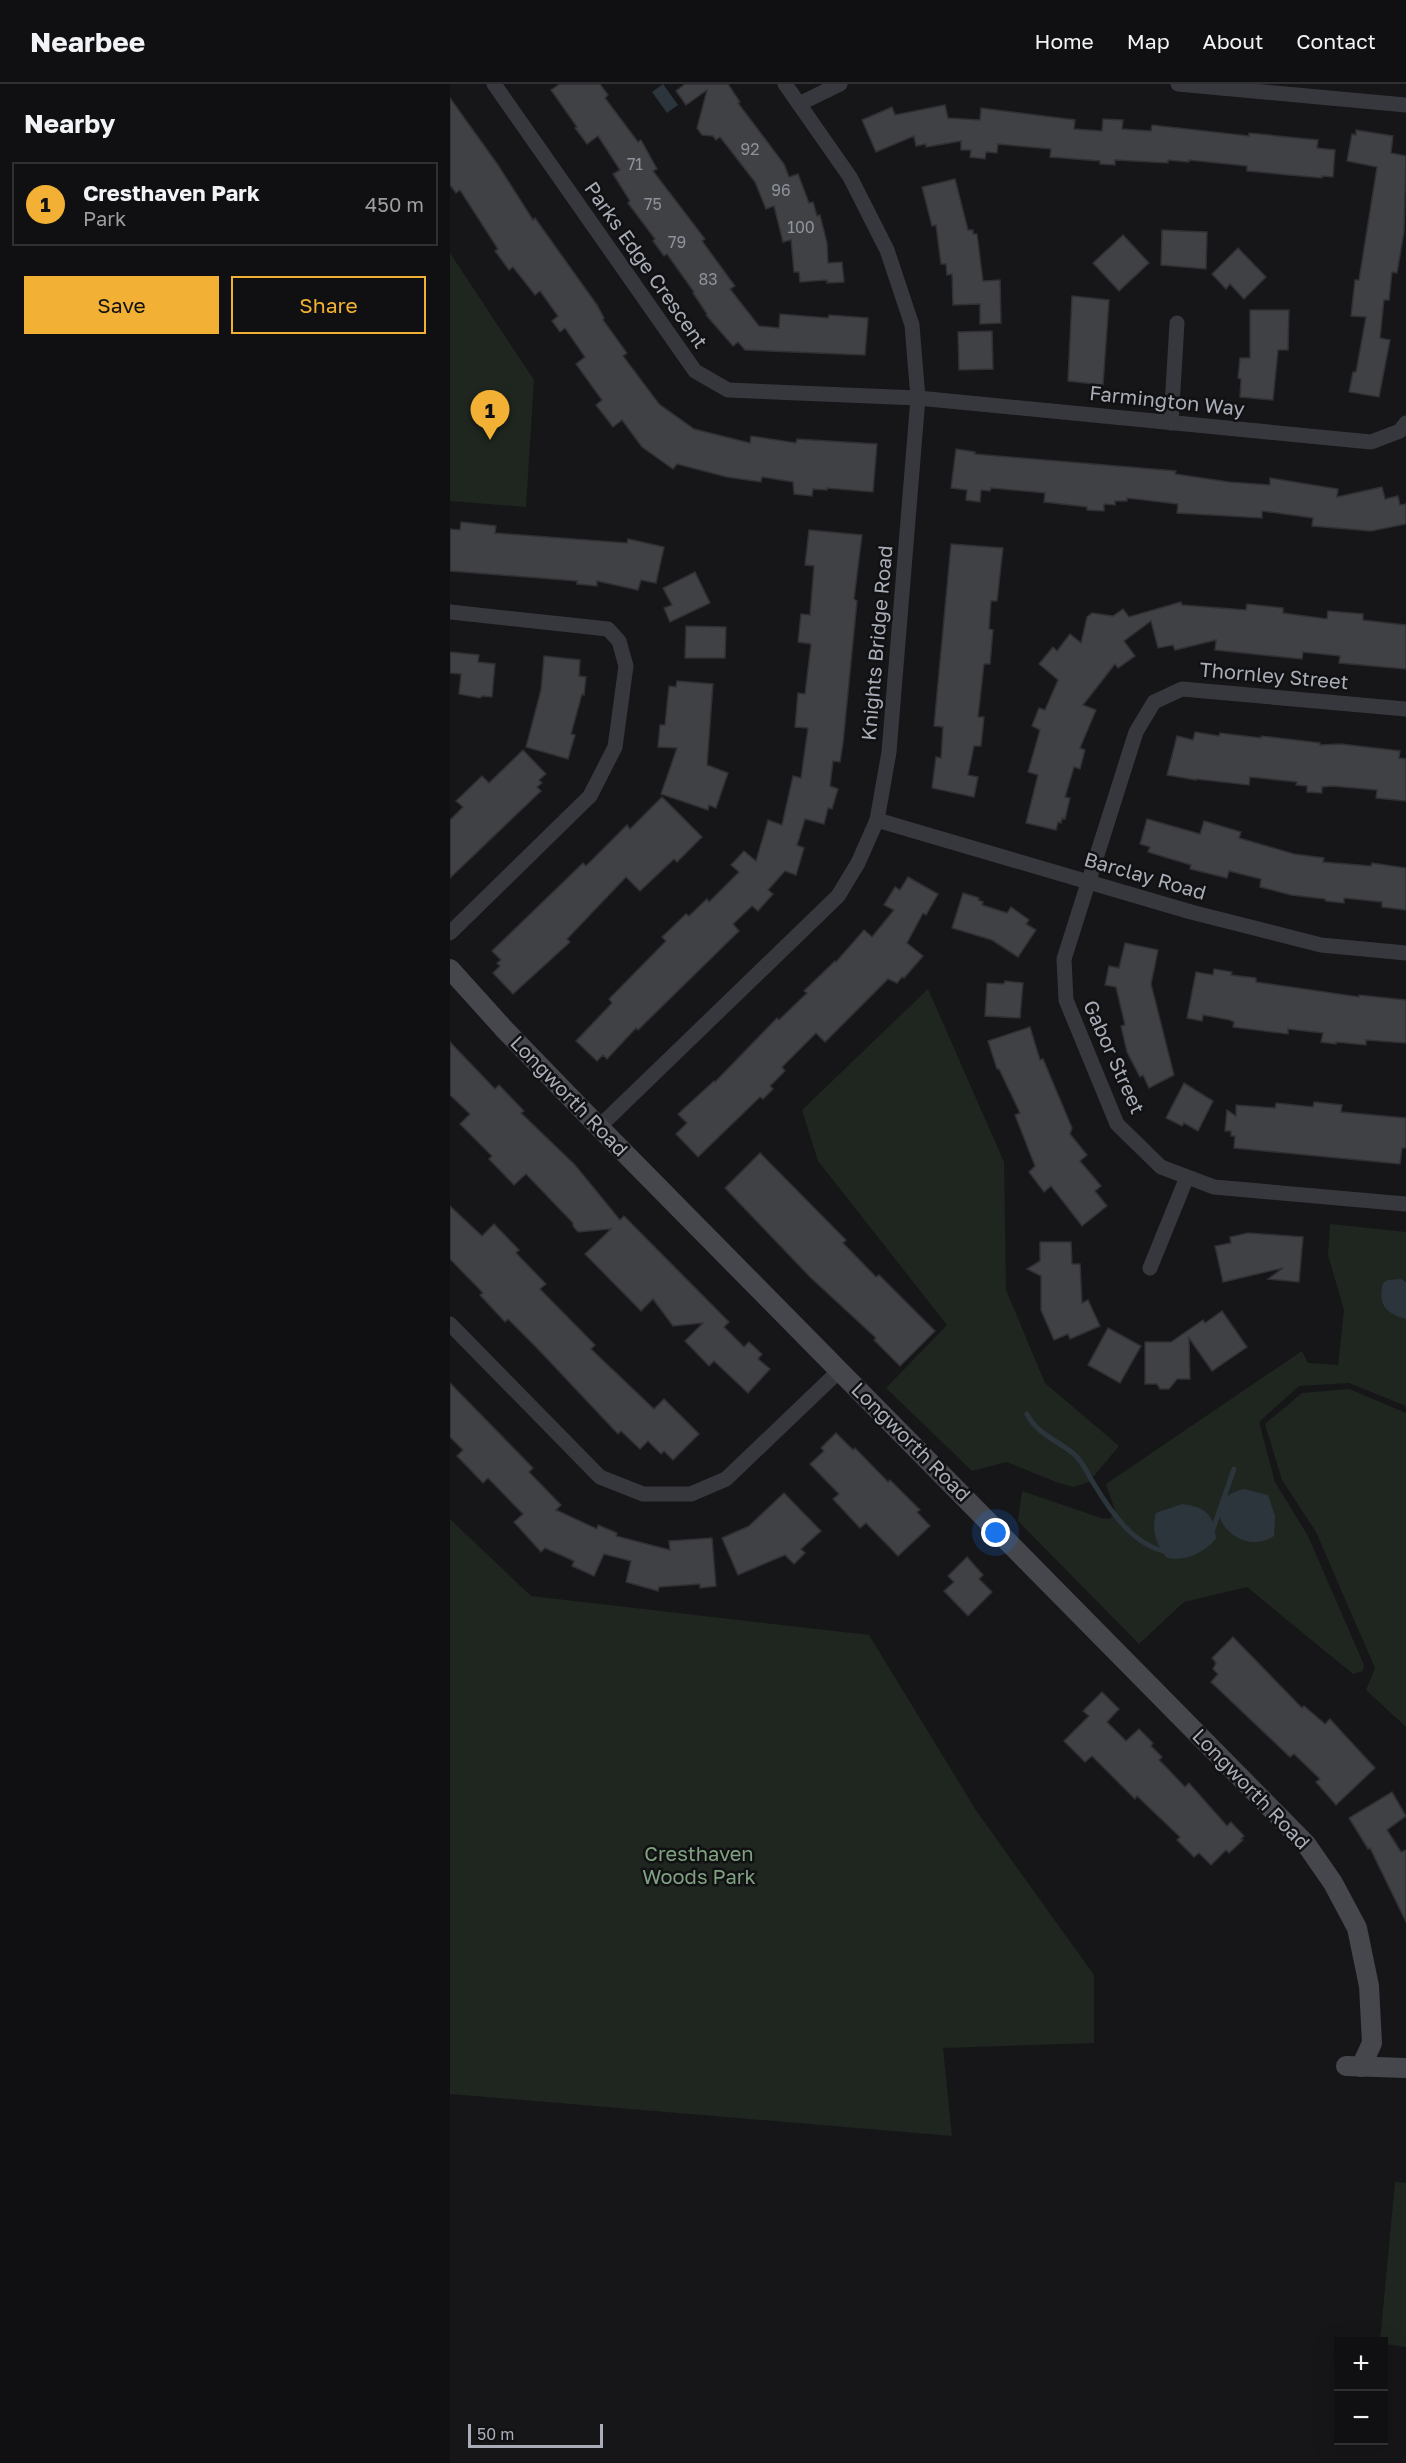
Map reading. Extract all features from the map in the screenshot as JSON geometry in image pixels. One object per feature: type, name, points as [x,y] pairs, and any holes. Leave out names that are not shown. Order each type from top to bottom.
[{"type":"street","name":"Parks Edge Crescent","points":[[494,84],[695,371],[728,390],[918,398]]},
{"type":"street","name":"Knights Bridge Road","points":[[599,1128],[838,896],[858,864],[877,820],[889,752],[918,398],[912,325],[886,250],[850,177],[785,84]]},
{"type":"street","points":[[799,104],[840,84]]},
{"type":"street","points":[[1178,84],[1406,105]]},
{"type":"street","points":[[1171,423],[1177,323]]},
{"type":"street","name":"Farmington Way","points":[[918,398],[1371,442],[1400,431],[1406,423]]},
{"type":"street","points":[[450,612],[608,629],[619,641],[626,666],[615,747],[590,796],[450,933]]},
{"type":"street","name":"Thornley Street","points":[[1087,882],[1136,732],[1154,702],[1182,689],[1406,709]]},
{"type":"street","name":"Barclay Road","points":[[877,820],[1191,912],[1321,945],[1406,953]]},
{"type":"street","name":"Gabor Street","points":[[1087,882],[1064,959],[1066,1000],[1117,1124],[1161,1167],[1214,1187],[1406,1204]]},
{"type":"street","name":"Longworth Road","points":[[450,969],[599,1128],[1306,1844],[1333,1882],[1357,1928],[1369,1986],[1372,2043],[1354,2067],[1406,2068]]},
{"type":"street","points":[[1150,1268],[1187,1177]]},
{"type":"street","points":[[450,1324],[600,1477],[643,1494],[691,1494],[726,1479],[840,1370]]},
{"type":"green space","points":[[450,253],[534,380],[526,507],[450,501]]},
{"type":"green space","points":[[928,989],[1004,1162],[1006,1290],[1045,1383],[1119,1446],[1089,1482],[1073,1487],[1007,1462],[972,1471],[886,1388],[947,1325],[818,1161],[802,1110]]},
{"type":"green space","points":[[1330,1224],[1406,1232],[1406,1406],[1349,1383],[1299,1386],[1259,1422],[1275,1482],[1308,1536],[1364,1665],[1363,1671],[1353,1674],[1247,1587],[1184,1602],[1139,1644],[1018,1521],[1022,1491],[1109,1519],[1116,1513],[1106,1484],[1302,1351],[1308,1363],[1338,1365],[1344,1310],[1328,1255]]},
{"type":"green space","points":[[1349,1389],[1406,1413],[1406,1727],[1366,1690],[1375,1668],[1316,1532],[1282,1480],[1265,1424],[1302,1393]]},
{"type":"green space","name":"Cresthaven Woods Park","points":[[450,1519],[531,1596],[869,1635],[977,1812],[1094,1975],[1094,2043],[943,2048],[952,2136],[450,2094]]},
{"type":"green space","points":[[1395,2182],[1406,2183],[1406,2347],[1388,2345],[1388,2337],[1380,2337]]},
{"type":"shaded area","points":[[663,84],[678,105],[667,113],[652,92]]},
{"type":"shaded area","points":[[1401,1279],[1406,1282],[1406,1319],[1389,1311],[1381,1297],[1383,1283],[1388,1280]]},
{"type":"shaded area","points":[[1244,1489],[1268,1495],[1275,1516],[1274,1536],[1260,1542],[1246,1541],[1234,1536],[1225,1527],[1220,1516],[1220,1505],[1228,1496]]},
{"type":"shaded area","points":[[1182,1504],[1197,1507],[1211,1518],[1216,1539],[1194,1555],[1167,1558],[1156,1537],[1154,1525],[1156,1513]]},
{"type":"building","points":[[560,84],[600,84],[608,95],[605,98],[638,142],[641,140],[657,169],[653,171],[705,239],[702,241],[735,286],[730,289],[759,326],[779,328],[780,314],[828,318],[829,315],[868,318],[865,355],[745,350],[738,342],[733,346],[706,315],[694,292],[667,254],[664,256],[653,241],[655,239],[628,203],[630,201],[613,174],[620,170],[598,136],[587,144],[575,128],[577,127],[551,90]]},
{"type":"building","points":[[685,84],[728,84],[740,102],[738,103],[784,164],[789,177],[798,174],[809,203],[813,202],[817,216],[820,215],[827,243],[828,263],[842,262],[844,282],[827,283],[827,280],[800,282],[799,272],[794,272],[791,240],[783,242],[774,206],[766,209],[755,182],[720,137],[716,140],[713,136],[702,135],[697,128],[707,90],[686,105],[676,91]]},
{"type":"building","points":[[450,98],[498,165],[533,220],[535,218],[597,305],[603,320],[627,353],[623,356],[659,404],[694,429],[750,443],[751,436],[796,443],[797,439],[877,444],[873,492],[827,488],[827,490],[813,489],[812,496],[794,494],[793,482],[762,477],[761,482],[727,477],[677,464],[673,469],[642,447],[622,420],[613,427],[596,405],[602,400],[576,364],[585,357],[565,328],[560,332],[552,321],[558,316],[540,291],[535,295],[513,267],[509,270],[495,251],[498,249],[460,190],[456,193],[450,185]]},
{"type":"building","points":[[945,105],[948,118],[980,120],[981,108],[1075,120],[1074,129],[1102,131],[1103,119],[1123,120],[1122,129],[1151,131],[1152,125],[1249,136],[1249,133],[1318,140],[1317,148],[1335,150],[1333,177],[1247,171],[1247,166],[1189,160],[1189,162],[1168,160],[1168,163],[1115,160],[1115,165],[1100,164],[1100,161],[1050,157],[1051,149],[998,144],[997,153],[986,152],[985,159],[970,157],[971,150],[961,150],[961,141],[926,147],[926,144],[916,146],[914,136],[876,152],[862,120],[892,107],[895,115]]},
{"type":"building","points":[[1356,130],[1393,136],[1391,153],[1406,156],[1404,232],[1397,273],[1392,272],[1389,300],[1384,300],[1380,338],[1390,340],[1379,397],[1349,392],[1353,372],[1356,372],[1366,317],[1351,316],[1355,280],[1359,280],[1377,167],[1347,161],[1352,134],[1356,135]]},
{"type":"building","points":[[955,179],[968,230],[973,230],[973,234],[977,234],[983,281],[1000,280],[1001,323],[980,324],[980,304],[953,305],[952,274],[947,275],[946,264],[941,264],[936,225],[932,226],[922,187]]},
{"type":"building","points":[[1162,230],[1207,232],[1206,269],[1161,265]]},
{"type":"building","points":[[1123,235],[1149,263],[1119,291],[1093,263]]},
{"type":"building","points":[[1238,248],[1266,277],[1244,299],[1230,284],[1226,289],[1212,274]]},
{"type":"building","points":[[1072,296],[1109,300],[1103,385],[1068,381]]},
{"type":"building","points":[[1250,310],[1289,310],[1288,350],[1278,350],[1273,400],[1240,397],[1241,379],[1238,378],[1240,358],[1250,358]]},
{"type":"building","points":[[992,331],[993,369],[959,370],[958,332]]},
{"type":"building","points":[[956,449],[975,452],[975,454],[1176,471],[1175,474],[1229,482],[1270,485],[1270,478],[1338,489],[1337,497],[1382,487],[1385,499],[1398,496],[1400,505],[1406,504],[1406,524],[1371,531],[1312,526],[1313,518],[1262,511],[1262,518],[1177,513],[1178,504],[1127,498],[1127,501],[1115,501],[1115,505],[1104,504],[1104,511],[1087,510],[1087,507],[1044,502],[1045,493],[991,488],[990,491],[981,490],[980,502],[966,500],[967,490],[951,488]]},
{"type":"building","points":[[461,522],[496,526],[495,533],[627,543],[628,539],[664,547],[656,583],[641,580],[638,590],[597,581],[597,586],[577,584],[577,581],[450,571],[450,529],[460,530]]},
{"type":"building","points":[[809,530],[862,535],[854,599],[857,601],[843,743],[840,762],[833,761],[830,786],[838,789],[832,809],[828,808],[824,824],[805,819],[797,845],[804,848],[796,875],[785,871],[768,890],[773,894],[758,911],[752,906],[733,924],[739,931],[638,1030],[636,1028],[607,1059],[603,1055],[597,1061],[576,1041],[612,1003],[609,999],[666,941],[662,937],[686,914],[689,916],[707,899],[709,902],[739,872],[731,865],[744,851],[756,861],[768,820],[782,825],[793,776],[801,778],[808,728],[795,727],[798,693],[805,694],[811,644],[798,642],[801,614],[810,615],[814,566],[805,565]]},
{"type":"building","points":[[951,544],[1003,548],[997,601],[991,601],[989,629],[993,630],[990,664],[984,664],[978,717],[984,717],[981,746],[974,746],[968,775],[978,777],[974,797],[932,788],[936,757],[941,758],[943,727],[934,726]]},
{"type":"building","points":[[695,572],[710,603],[670,622],[664,608],[672,605],[663,588]]},
{"type":"building","points":[[1181,602],[1182,605],[1246,610],[1247,604],[1283,608],[1283,613],[1327,619],[1328,611],[1363,614],[1363,620],[1406,625],[1406,669],[1339,663],[1340,656],[1303,652],[1302,659],[1215,650],[1216,640],[1175,650],[1173,645],[1158,648],[1151,621],[1124,641],[1135,656],[1118,668],[1115,664],[1083,705],[1096,710],[1080,748],[1085,750],[1080,769],[1074,767],[1065,797],[1070,798],[1065,819],[1062,818],[1061,823],[1058,822],[1056,830],[1026,823],[1038,775],[1028,772],[1040,730],[1032,726],[1039,708],[1045,710],[1058,680],[1039,664],[1053,647],[1057,651],[1070,634],[1081,643],[1087,617],[1092,613],[1113,616],[1123,609],[1129,617]]},
{"type":"building","points":[[686,626],[726,627],[725,658],[685,658]]},
{"type":"building","points":[[450,652],[479,655],[478,662],[495,664],[492,697],[482,696],[480,698],[459,694],[461,674],[450,673]]},
{"type":"building","points":[[544,656],[580,660],[579,676],[586,677],[584,695],[582,694],[571,734],[575,735],[568,759],[526,747],[541,690]]},
{"type":"building","points":[[677,681],[713,684],[707,765],[728,773],[716,808],[709,805],[708,810],[661,794],[677,748],[658,747],[660,725],[665,725],[669,686],[676,687]]},
{"type":"building","points":[[1195,732],[1219,736],[1220,733],[1261,738],[1261,736],[1320,743],[1320,745],[1341,744],[1400,751],[1399,758],[1406,759],[1406,801],[1376,798],[1377,790],[1332,786],[1322,787],[1322,793],[1307,792],[1307,786],[1296,785],[1297,782],[1250,777],[1249,785],[1167,775],[1177,736],[1193,740]]},
{"type":"building","points":[[523,750],[546,774],[539,780],[542,783],[537,787],[541,791],[450,878],[450,820],[463,807],[456,801],[482,776],[489,783]]},
{"type":"building","points":[[662,797],[702,837],[677,862],[674,859],[640,891],[626,877],[567,939],[570,942],[513,994],[493,973],[500,966],[497,963],[501,960],[492,951],[583,863],[586,866],[627,825],[630,829]]},
{"type":"building","points":[[1147,819],[1200,834],[1204,821],[1241,832],[1239,838],[1294,854],[1324,858],[1323,862],[1371,866],[1372,863],[1406,868],[1406,910],[1382,907],[1382,902],[1344,898],[1344,903],[1291,895],[1260,887],[1261,879],[1229,871],[1227,878],[1190,869],[1191,865],[1148,852],[1150,847],[1140,844]]},
{"type":"building","points":[[908,877],[938,894],[926,915],[923,913],[907,943],[923,956],[897,983],[888,979],[825,1042],[816,1033],[782,1067],[785,1071],[770,1086],[773,1089],[763,1099],[760,1097],[698,1157],[676,1134],[687,1123],[678,1114],[715,1082],[777,1018],[779,1020],[807,993],[804,991],[836,962],[864,930],[872,937],[894,910],[884,905],[895,887],[900,890]]},
{"type":"building","points":[[963,893],[979,898],[978,900],[983,902],[982,905],[1007,913],[1011,907],[1029,920],[1026,924],[1036,930],[1018,957],[992,940],[952,928]]},
{"type":"building","points":[[1125,943],[1158,950],[1151,984],[1174,1075],[1149,1088],[1143,1075],[1140,1077],[1127,1052],[1121,1026],[1125,1025],[1116,987],[1105,985],[1109,966],[1119,968]]},
{"type":"building","points":[[1214,969],[1232,972],[1231,975],[1256,978],[1256,982],[1359,997],[1359,995],[1406,1000],[1406,1043],[1366,1040],[1366,1045],[1336,1042],[1336,1044],[1321,1042],[1323,1033],[1288,1029],[1288,1034],[1233,1027],[1234,1022],[1230,1020],[1203,1015],[1202,1021],[1187,1018],[1196,972],[1213,975]]},
{"type":"building","points":[[1005,981],[1023,983],[1020,1018],[985,1016],[987,983],[1004,984]]},
{"type":"building","points":[[1030,1027],[1040,1060],[1043,1059],[1072,1128],[1070,1134],[1087,1155],[1080,1161],[1101,1186],[1095,1191],[1107,1206],[1082,1226],[1051,1186],[1044,1192],[1029,1172],[1035,1166],[1015,1115],[1020,1113],[997,1069],[988,1041]]},
{"type":"building","points":[[450,1042],[495,1089],[499,1085],[524,1111],[521,1113],[575,1165],[620,1220],[624,1216],[729,1322],[724,1327],[744,1347],[749,1342],[762,1354],[758,1359],[770,1369],[748,1393],[714,1361],[709,1366],[685,1341],[703,1323],[673,1326],[653,1299],[641,1311],[585,1254],[611,1229],[578,1232],[573,1223],[526,1174],[514,1185],[489,1159],[492,1156],[460,1124],[470,1114],[450,1095]]},
{"type":"building","points":[[1184,1083],[1213,1101],[1198,1131],[1184,1123],[1182,1126],[1166,1118]]},
{"type":"building","points":[[1314,1102],[1342,1105],[1341,1112],[1406,1118],[1406,1148],[1402,1148],[1400,1164],[1234,1148],[1235,1136],[1231,1136],[1231,1131],[1225,1131],[1227,1110],[1236,1116],[1236,1105],[1275,1108],[1276,1103],[1313,1107]]},
{"type":"building","points":[[760,1153],[846,1240],[843,1243],[876,1277],[879,1275],[935,1331],[900,1366],[874,1340],[876,1338],[810,1277],[725,1188]]},
{"type":"building","points":[[450,1206],[482,1236],[494,1224],[519,1250],[516,1253],[546,1284],[540,1289],[595,1345],[591,1349],[654,1409],[664,1399],[699,1434],[673,1460],[664,1451],[661,1454],[648,1441],[640,1449],[621,1431],[618,1434],[536,1347],[508,1319],[505,1322],[480,1295],[483,1293],[450,1259]]},
{"type":"building","points":[[1248,1233],[1303,1237],[1299,1282],[1268,1279],[1283,1268],[1223,1282],[1215,1246],[1231,1243],[1230,1237]]},
{"type":"building","points":[[1040,1242],[1071,1242],[1072,1264],[1080,1264],[1082,1303],[1088,1300],[1100,1326],[1070,1339],[1068,1334],[1054,1340],[1041,1310],[1041,1276],[1027,1269],[1040,1261]]},
{"type":"building","points":[[1222,1311],[1247,1347],[1212,1371],[1189,1338],[1190,1379],[1177,1379],[1169,1389],[1160,1389],[1157,1384],[1145,1384],[1145,1342],[1171,1342],[1203,1320],[1205,1323]]},
{"type":"building","points":[[1108,1328],[1141,1346],[1120,1383],[1088,1365]]},
{"type":"building","points":[[450,1383],[533,1468],[529,1472],[561,1505],[556,1510],[597,1529],[598,1525],[617,1533],[616,1536],[670,1550],[669,1541],[712,1538],[716,1586],[700,1588],[700,1584],[659,1587],[658,1591],[626,1582],[631,1561],[604,1554],[594,1576],[572,1566],[574,1561],[545,1548],[541,1552],[514,1522],[523,1514],[488,1478],[483,1483],[457,1456],[463,1450],[450,1437]]},
{"type":"building","points":[[836,1433],[853,1450],[855,1448],[888,1482],[890,1480],[920,1510],[917,1512],[930,1526],[898,1556],[866,1523],[860,1528],[833,1499],[839,1494],[810,1464],[824,1451],[821,1448]]},
{"type":"building","points":[[784,1493],[821,1531],[801,1549],[805,1553],[794,1564],[785,1555],[738,1575],[722,1538],[749,1526]]},
{"type":"building","points":[[967,1557],[983,1575],[979,1579],[992,1592],[968,1616],[944,1591],[954,1582],[948,1576]]},
{"type":"building","points":[[1233,1637],[1302,1708],[1304,1706],[1325,1724],[1330,1719],[1375,1768],[1336,1805],[1316,1782],[1320,1779],[1294,1754],[1290,1757],[1211,1682],[1218,1674],[1213,1669],[1216,1663],[1212,1658]]},
{"type":"building","points":[[1102,1692],[1119,1709],[1107,1722],[1126,1741],[1139,1729],[1153,1743],[1151,1746],[1162,1757],[1159,1760],[1185,1787],[1189,1783],[1227,1826],[1231,1822],[1244,1836],[1241,1839],[1243,1840],[1229,1853],[1226,1850],[1211,1865],[1199,1853],[1194,1857],[1177,1840],[1180,1837],[1137,1796],[1135,1799],[1092,1756],[1085,1762],[1064,1741],[1089,1716],[1083,1711]]},
{"type":"building","points":[[1392,1792],[1406,1816],[1387,1830],[1401,1852],[1406,1850],[1406,1922],[1370,1848],[1368,1849],[1349,1818]]},
{"type":"waterway","points":[[1027,1414],[1036,1427],[1079,1459],[1108,1505],[1133,1535],[1167,1552]]},
{"type":"waterway","points":[[1213,1529],[1234,1469]]},
{"type":"place","name":"Cresthaven Park","points":[[490,440]]}]
